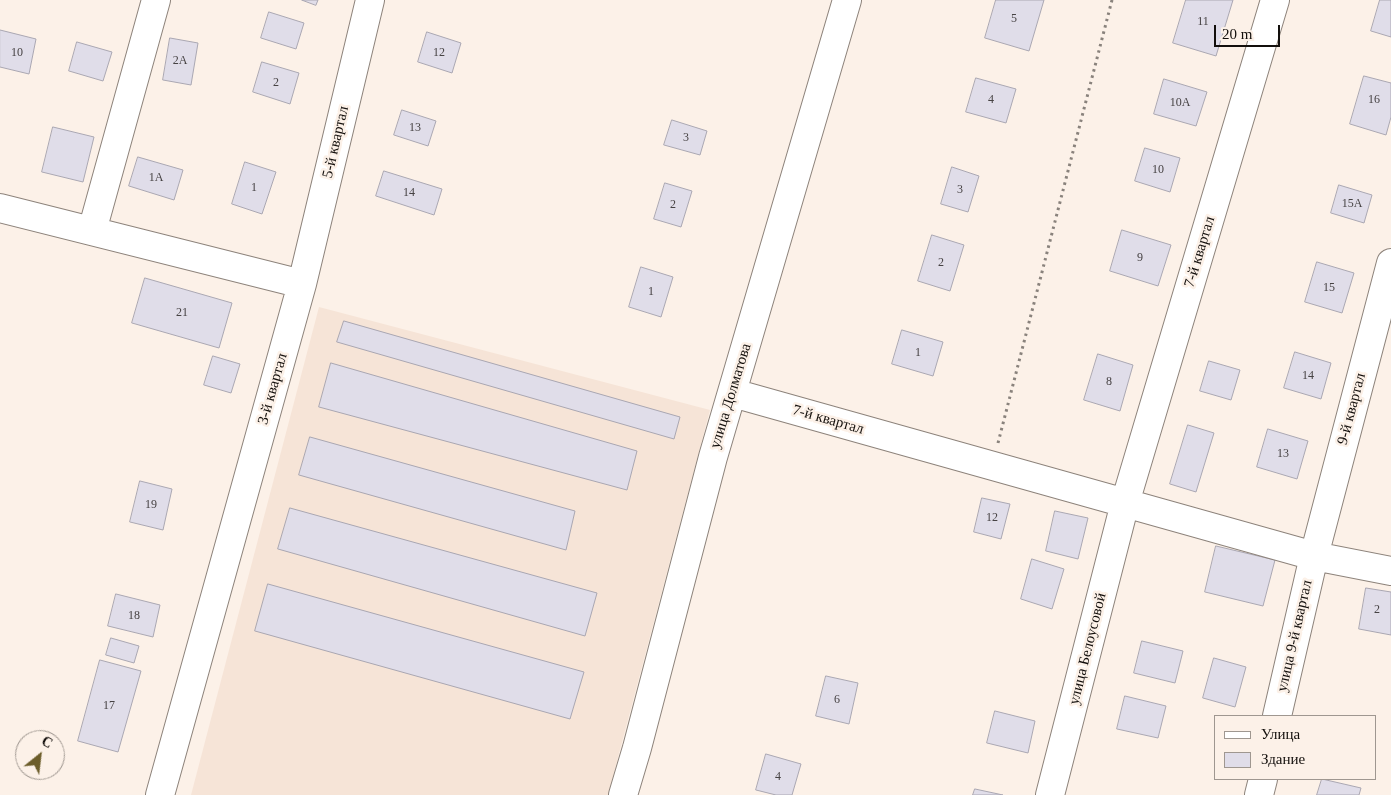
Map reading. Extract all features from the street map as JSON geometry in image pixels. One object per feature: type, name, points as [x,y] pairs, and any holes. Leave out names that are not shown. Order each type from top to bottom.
[{"type":"street","points":[[92,231],[156,0]]},
{"type":"street","name":"5-й квартал","points":[[302,284],[370,0]]},
{"type":"street","name":"улица Долматова","points":[[623,795],[713,457],[847,0]]},
{"type":"street","name":"7-й квартал","points":[[1125,503],[1275,0]]},
{"type":"street","points":[[0,208],[302,284]]},
{"type":"street","name":"9-й квартал","points":[[1314,556],[1391,263]]},
{"type":"street","name":"3-й квартал","points":[[160,795],[302,284]]},
{"type":"street","name":"7-й квартал","points":[[732,393],[1314,556],[1391,571]]},
{"type":"street","name":"улица Белоусовой","points":[[1050,795],[1125,503]]},
{"type":"street","name":"улица 9-й квартал","points":[[1277,715],[1314,556]]},
{"type":"street","points":[[1259,795],[1263,780]]},
{"type":"path","points":[[992,466],[1112,0]]},
{"type":"shaded area","points":[[319,307],[710,410],[608,795],[191,795]]},
{"type":"building","points":[[302,0],[318,0],[316,5]]},
{"type":"building","points":[[996,0],[1044,0],[1029,51],[985,38]]},
{"type":"building","points":[[1186,0],[1233,0],[1216,56],[1173,43]]},
{"type":"building","points":[[1380,0],[1391,0],[1391,37],[1371,31]]},
{"type":"building","points":[[269,12],[304,23],[296,49],[261,38]]},
{"type":"building","points":[[0,30],[36,39],[29,74],[0,67]]},
{"type":"building","points":[[427,32],[461,43],[452,73],[418,62]]},
{"type":"building","points":[[170,38],[198,43],[191,85],[163,80]]},
{"type":"building","points":[[77,42],[112,52],[103,81],[69,71]]},
{"type":"building","points":[[262,62],[299,73],[290,104],[253,92]]},
{"type":"building","points":[[1364,76],[1391,83],[1391,117],[1386,135],[1350,124]]},
{"type":"building","points":[[976,78],[1016,89],[1006,123],[966,112]]},
{"type":"building","points":[[1164,79],[1207,92],[1196,126],[1154,114]]},
{"type":"building","points":[[402,110],[436,121],[428,146],[394,135]]},
{"type":"building","points":[[672,120],[707,131],[700,155],[664,145]]},
{"type":"building","points":[[53,127],[94,137],[83,182],[42,172]]},
{"type":"building","points":[[1145,148],[1180,158],[1170,192],[1135,181]]},
{"type":"building","points":[[138,157],[183,170],[174,200],[129,186]]},
{"type":"building","points":[[245,162],[276,172],[262,214],[232,204]]},
{"type":"building","points":[[952,167],[979,176],[968,212],[941,204]]},
{"type":"building","points":[[384,171],[442,189],[434,215],[376,196]]},
{"type":"building","points":[[665,183],[692,191],[681,227],[654,219]]},
{"type":"building","points":[[1339,185],[1372,195],[1364,223],[1331,213]]},
{"type":"building","points":[[1122,230],[1171,245],[1158,286],[1110,271]]},
{"type":"building","points":[[932,235],[964,245],[950,291],[918,281]]},
{"type":"building","points":[[1317,262],[1354,273],[1342,313],[1305,302]]},
{"type":"building","points":[[641,267],[673,277],[661,317],[629,307]]},
{"type":"building","points":[[145,278],[232,303],[219,348],[132,323]]},
{"type":"building","points":[[344,321],[680,417],[674,439],[337,342]]},
{"type":"building","points":[[902,330],[943,342],[933,376],[892,364]]},
{"type":"building","points":[[1295,352],[1331,363],[1321,399],[1284,388]]},
{"type":"building","points":[[1098,354],[1133,365],[1120,411],[1084,400]]},
{"type":"building","points":[[213,356],[240,364],[231,393],[204,385]]},
{"type":"building","points":[[1209,361],[1240,370],[1231,400],[1200,391]]},
{"type":"building","points":[[331,363],[637,451],[627,490],[319,407]]},
{"type":"building","points":[[1188,425],[1214,433],[1196,492],[1170,484]]},
{"type":"building","points":[[1268,429],[1308,441],[1297,479],[1257,467]]},
{"type":"building","points":[[310,437],[575,511],[566,550],[299,475]]},
{"type":"building","points":[[140,481],[172,489],[163,530],[130,522]]},
{"type":"building","points":[[982,498],[1010,504],[1001,539],[974,532]]},
{"type":"building","points":[[290,508],[597,593],[585,636],[278,549]]},
{"type":"building","points":[[1055,511],[1088,518],[1078,559],[1046,551]]},
{"type":"building","points":[[1216,546],[1275,560],[1263,606],[1205,592]]},
{"type":"building","points":[[1032,559],[1064,569],[1052,609],[1021,599]]},
{"type":"building","points":[[268,584],[584,672],[570,719],[255,631]]},
{"type":"building","points":[[1366,588],[1391,592],[1391,635],[1359,629]]},
{"type":"building","points":[[116,594],[160,605],[153,637],[108,626]]},
{"type":"building","points":[[111,638],[139,646],[134,663],[106,655]]},
{"type":"building","points":[[1142,641],[1183,651],[1175,683],[1134,673]]},
{"type":"building","points":[[1214,658],[1246,667],[1235,707],[1203,698]]},
{"type":"building","points":[[100,660],[141,671],[118,752],[78,741]]},
{"type":"building","points":[[826,676],[858,683],[849,724],[816,716]]},
{"type":"building","points":[[1125,696],[1166,706],[1158,738],[1117,729]]},
{"type":"building","points":[[995,711],[1035,721],[1028,753],[987,743]]},
{"type":"building","points":[[766,754],[801,764],[792,795],[776,795],[756,790]]},
{"type":"building","points":[[1322,780],[1361,788],[1359,795],[1317,795]]},
{"type":"building","points":[[975,789],[1003,795],[973,795]]}]
